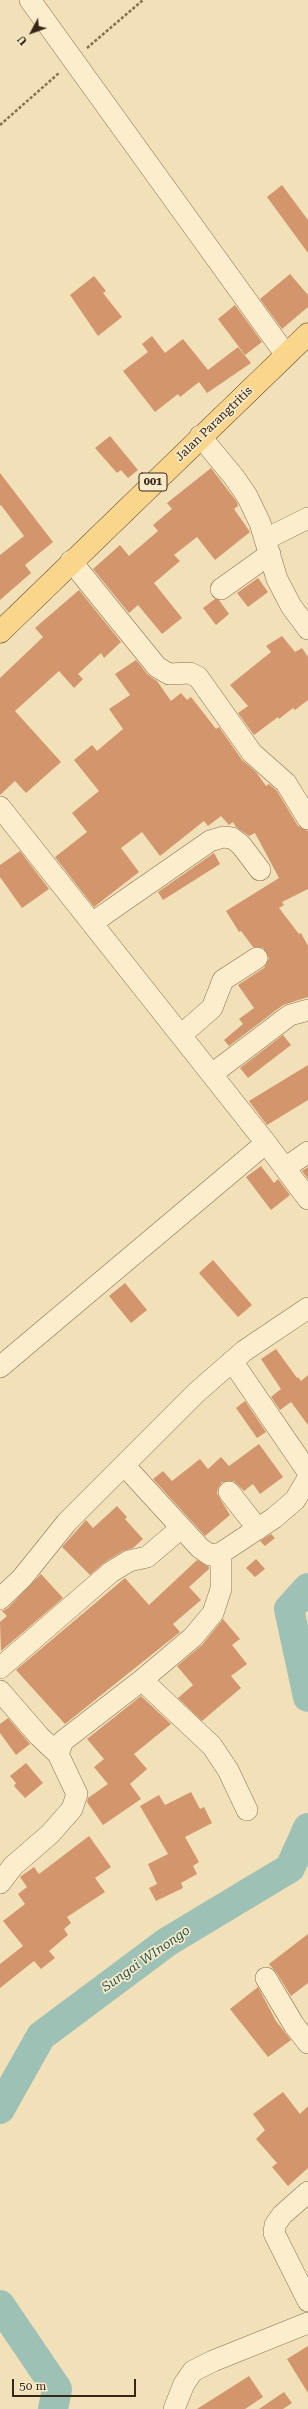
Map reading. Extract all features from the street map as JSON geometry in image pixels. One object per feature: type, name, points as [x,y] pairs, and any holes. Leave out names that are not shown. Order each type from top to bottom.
[{"type":"main road","name":"Jalan Parangtritis","points":[[0,632],[200,436],[308,334]]},
{"type":"street","points":[[30,0],[286,355]]},
{"type":"street","points":[[200,436],[234,477],[247,496],[268,547],[283,592],[308,629]]},
{"type":"street","points":[[221,589],[268,547],[308,518]]},
{"type":"street","points":[[71,561],[158,667],[169,674],[190,673],[198,677],[252,754],[286,783],[308,819]]},
{"type":"street","points":[[0,807],[212,1074],[308,1199]]},
{"type":"street","points":[[92,923],[159,874],[210,841],[223,837],[232,838],[241,845],[260,870]]},
{"type":"street","points":[[181,1035],[212,1008],[223,980],[257,958]]},
{"type":"street","points":[[212,1074],[290,1015],[308,1010]]},
{"type":"street","points":[[0,1368],[266,1143]]},
{"type":"street","points":[[285,1168],[308,1152]]},
{"type":"street","points":[[0,1599],[22,1578],[67,1522],[191,1397],[232,1361],[308,1308]]},
{"type":"street","points":[[232,1361],[308,1472]]},
{"type":"street","points":[[124,1465],[181,1528],[205,1553],[210,1555],[221,1553],[258,1529],[294,1500],[308,1478]]},
{"type":"street","points":[[229,1492],[258,1529]]},
{"type":"street","points":[[0,1668],[111,1572],[130,1561],[147,1557],[181,1528]]},
{"type":"street","points":[[58,1754],[64,1741],[142,1680],[193,1637],[213,1613],[221,1589],[221,1553]]},
{"type":"street","points":[[142,1680],[212,1746],[228,1770],[247,1810]]},
{"type":"street","points":[[0,1691],[39,1736],[58,1754],[77,1794],[72,1809],[50,1834],[13,1866],[0,1883]]},
{"type":"street","points":[[266,1978],[294,2025],[308,2043]]},
{"type":"street","points":[[308,2192],[278,2220],[274,2233],[308,2301]]},
{"type":"street","points":[[174,2409],[184,2384],[193,2371],[219,2358],[308,2323]]},
{"type":"path","points":[[0,126],[73,60],[143,0]]},
{"type":"building","points":[[282,185],[308,220],[308,253],[267,197]]},
{"type":"building","points":[[290,274],[308,295],[308,307],[282,329],[260,299]]},
{"type":"building","points":[[94,276],[106,291],[103,293],[122,317],[98,336],[70,295]]},
{"type":"building","points":[[235,305],[262,342],[245,355],[218,319]]},
{"type":"building","points":[[152,336],[165,353],[183,339],[208,370],[238,347],[251,363],[207,393],[199,382],[180,397],[178,394],[155,412],[123,371],[148,352],[142,344]]},
{"type":"building","points":[[110,436],[138,470],[128,478],[121,470],[117,473],[95,448]]},
{"type":"building","points":[[211,468],[237,502],[238,506],[234,509],[250,532],[215,560],[197,537],[174,555],[180,561],[154,583],[182,618],[162,634],[138,605],[129,613],[93,569],[120,545],[129,556],[158,531],[153,525],[172,509],[167,503]]},
{"type":"building","points":[[0,473],[53,542],[25,565],[31,573],[0,600],[0,555],[24,536],[1,505],[0,506]]},
{"type":"building","points":[[258,578],[268,592],[248,607],[237,593]]},
{"type":"building","points":[[79,590],[121,642],[104,658],[101,653],[78,674],[83,679],[74,688],[59,671],[15,711],[61,762],[26,793],[15,781],[0,795],[0,678],[43,637],[35,628]]},
{"type":"building","points":[[215,599],[219,600],[229,614],[216,625],[203,608]]},
{"type":"building","points":[[282,636],[295,652],[302,648],[308,657],[308,700],[295,710],[293,708],[279,719],[278,717],[254,735],[238,713],[248,706],[230,685],[271,652],[266,646]]},
{"type":"building","points":[[136,660],[148,675],[157,681],[171,701],[181,693],[187,700],[191,697],[216,729],[219,727],[242,760],[256,772],[266,786],[269,784],[277,791],[298,826],[308,831],[308,889],[282,902],[284,905],[279,908],[299,934],[301,933],[308,946],[308,997],[283,1005],[229,1046],[224,1040],[243,1024],[239,1019],[254,1008],[238,985],[264,968],[269,958],[263,948],[253,947],[241,931],[239,932],[226,911],[279,878],[255,833],[249,836],[236,827],[233,822],[229,825],[221,816],[208,826],[204,821],[160,856],[142,832],[121,848],[139,872],[94,907],[55,857],[87,832],[72,813],[99,791],[74,760],[92,745],[97,751],[123,729],[109,709],[130,695],[115,674]]},
{"type":"building","points":[[20,851],[49,889],[22,908],[0,877],[0,865]]},
{"type":"building","points":[[214,853],[220,864],[163,900],[158,892]]},
{"type":"building","points":[[283,1035],[291,1045],[248,1078],[240,1068]]},
{"type":"building","points":[[308,1065],[308,1100],[267,1125],[249,1101]]},
{"type":"building","points":[[261,1166],[274,1183],[278,1179],[290,1195],[271,1210],[246,1177]]},
{"type":"building","points":[[308,1167],[308,1179],[302,1171]]},
{"type":"building","points":[[213,1260],[252,1305],[238,1317],[199,1273]]},
{"type":"building","points":[[125,1283],[147,1310],[131,1323],[109,1296]]},
{"type":"building","points":[[276,1349],[297,1378],[298,1377],[301,1381],[308,1375],[308,1425],[291,1402],[280,1410],[271,1397],[281,1389],[261,1359]]},
{"type":"building","points":[[245,1401],[266,1432],[257,1438],[236,1408]]},
{"type":"building","points":[[259,1444],[283,1477],[260,1494],[253,1484],[244,1491],[234,1481],[222,1482],[218,1488],[217,1494],[230,1515],[205,1536],[153,1479],[163,1471],[172,1481],[200,1459],[208,1469],[221,1457],[229,1466]]},
{"type":"building","points":[[117,1506],[127,1517],[125,1519],[143,1539],[133,1548],[123,1551],[105,1562],[90,1575],[62,1547],[86,1520],[93,1528]]},
{"type":"building","points":[[271,1534],[275,1538],[265,1546],[260,1541]]},
{"type":"building","points":[[256,1559],[265,1569],[255,1577],[246,1568]]},
{"type":"building","points":[[197,1560],[209,1567],[209,1569],[189,1587],[201,1600],[173,1624],[180,1632],[65,1724],[16,1670],[125,1578],[149,1605]]},
{"type":"building","points":[[41,1574],[63,1598],[1,1651],[0,1622],[7,1616],[2,1611],[8,1608]]},
{"type":"building","points":[[223,1619],[240,1639],[232,1645],[247,1664],[231,1676],[241,1688],[202,1721],[178,1698],[193,1685],[177,1666],[202,1645]]},
{"type":"building","points":[[141,1696],[171,1724],[134,1754],[147,1769],[130,1784],[141,1799],[103,1825],[87,1802],[88,1798],[108,1784],[94,1767],[104,1759],[87,1739]]},
{"type":"building","points":[[8,1718],[30,1744],[16,1755],[0,1733],[0,1724]]},
{"type":"building","points":[[26,1763],[43,1783],[25,1798],[14,1786],[16,1783],[10,1776]]},
{"type":"building","points":[[191,1792],[200,1809],[204,1807],[212,1823],[185,1837],[199,1862],[193,1866],[197,1874],[181,1883],[183,1888],[156,1901],[149,1888],[157,1884],[148,1864],[168,1854],[140,1806],[159,1795],[165,1805]]},
{"type":"building","points":[[89,1836],[111,1867],[95,1878],[105,1892],[67,1917],[71,1923],[64,1929],[68,1935],[49,1951],[55,1958],[41,1969],[34,1961],[0,1988],[0,1964],[23,1946],[3,1921],[25,1904],[18,1894],[27,1887],[20,1877],[34,1867],[39,1874]]},
{"type":"building","points":[[308,1934],[308,1983],[291,1996],[276,1972],[269,1964]]},
{"type":"building","points":[[258,1987],[276,2021],[291,2040],[268,2057],[230,2009]]},
{"type":"building","points":[[283,2092],[300,2114],[308,2106],[308,2168],[288,2186],[272,2167],[277,2163],[256,2139],[265,2130],[253,2114]]},
{"type":"building","points":[[308,2346],[308,2393],[287,2359]]},
{"type":"building","points":[[249,2376],[263,2397],[245,2409],[197,2409]]},
{"type":"building","points":[[284,2392],[292,2403],[283,2409],[259,2409]]},
{"type":"waterway","name":"Sungai WInongo","points":[[308,1588],[289,1609],[308,1697]]},
{"type":"waterway","name":"Sungai WInongo","points":[[0,2109],[41,2036],[167,1942],[290,1868],[308,1828]]},
{"type":"waterway","name":"Sungai WInongo","points":[[0,2305],[57,2389],[53,2409]]}]
